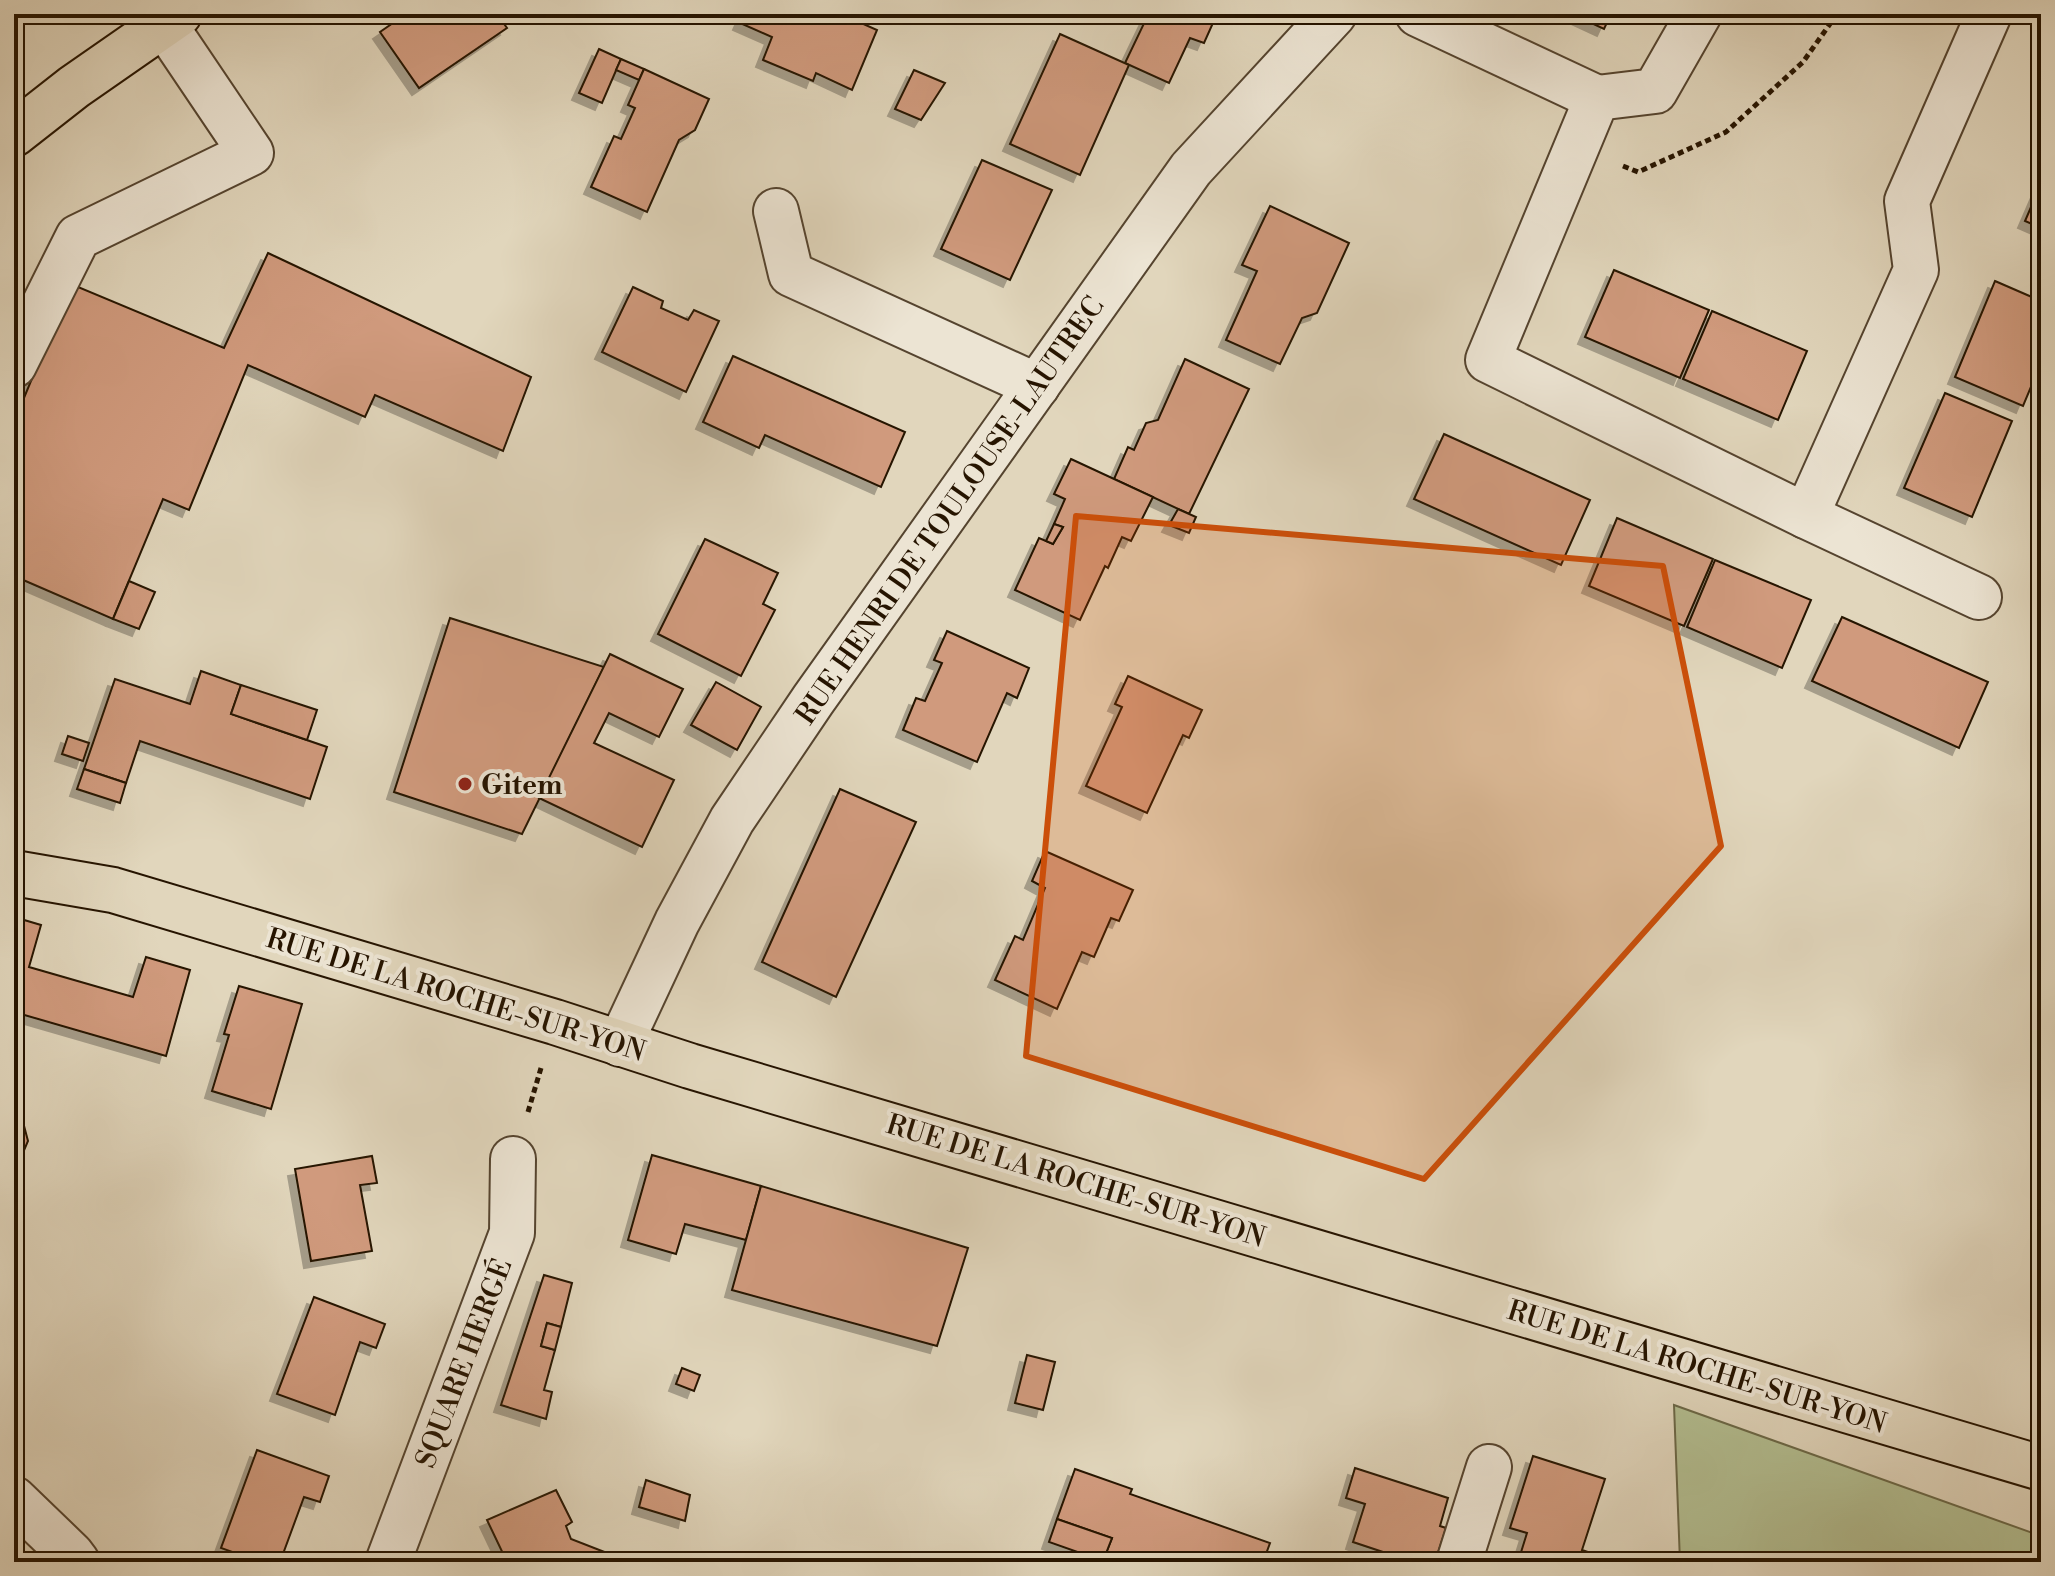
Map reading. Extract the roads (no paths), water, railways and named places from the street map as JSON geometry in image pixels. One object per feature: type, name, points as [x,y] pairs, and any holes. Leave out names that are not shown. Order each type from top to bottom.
[{"type":"main road","points":[[14,134],[74,87],[172,19]]},
{"type":"main road","name":"RUE DE LA ROCHE-SUR-YON","points":[[14,843],[113,890]]},
{"type":"main road","name":"RUE DE LA ROCHE-SUR-YON","points":[[14,873],[113,890],[2041,1468]]},
{"type":"street","name":"RUE HENRI DE TOULOUSE-LAUTREC","points":[[620,1044],[677,922],[732,820],[813,700],[1191,169],[1334,14]]},
{"type":"street","points":[[1418,14],[1597,98],[1655,91],[1699,14]]},
{"type":"street","points":[[1806,516],[1916,270],[1907,201],[1989,14]]},
{"type":"street","points":[[14,365],[78,237],[251,153],[172,19]]},
{"type":"street","points":[[1597,98],[1488,360],[1979,597]]},
{"type":"street","points":[[776,211],[791,274],[1037,386]]},
{"type":"street","name":"SQUARE HERGÉ","points":[[388,1562],[512,1233],[513,1159]]},
{"type":"street","points":[[1459,1562],[1489,1467]]},
{"type":"street","points":[[14,1499],[77,1562]]},
{"type":"place","name":"Gitem","points":[[465,784]]}]
